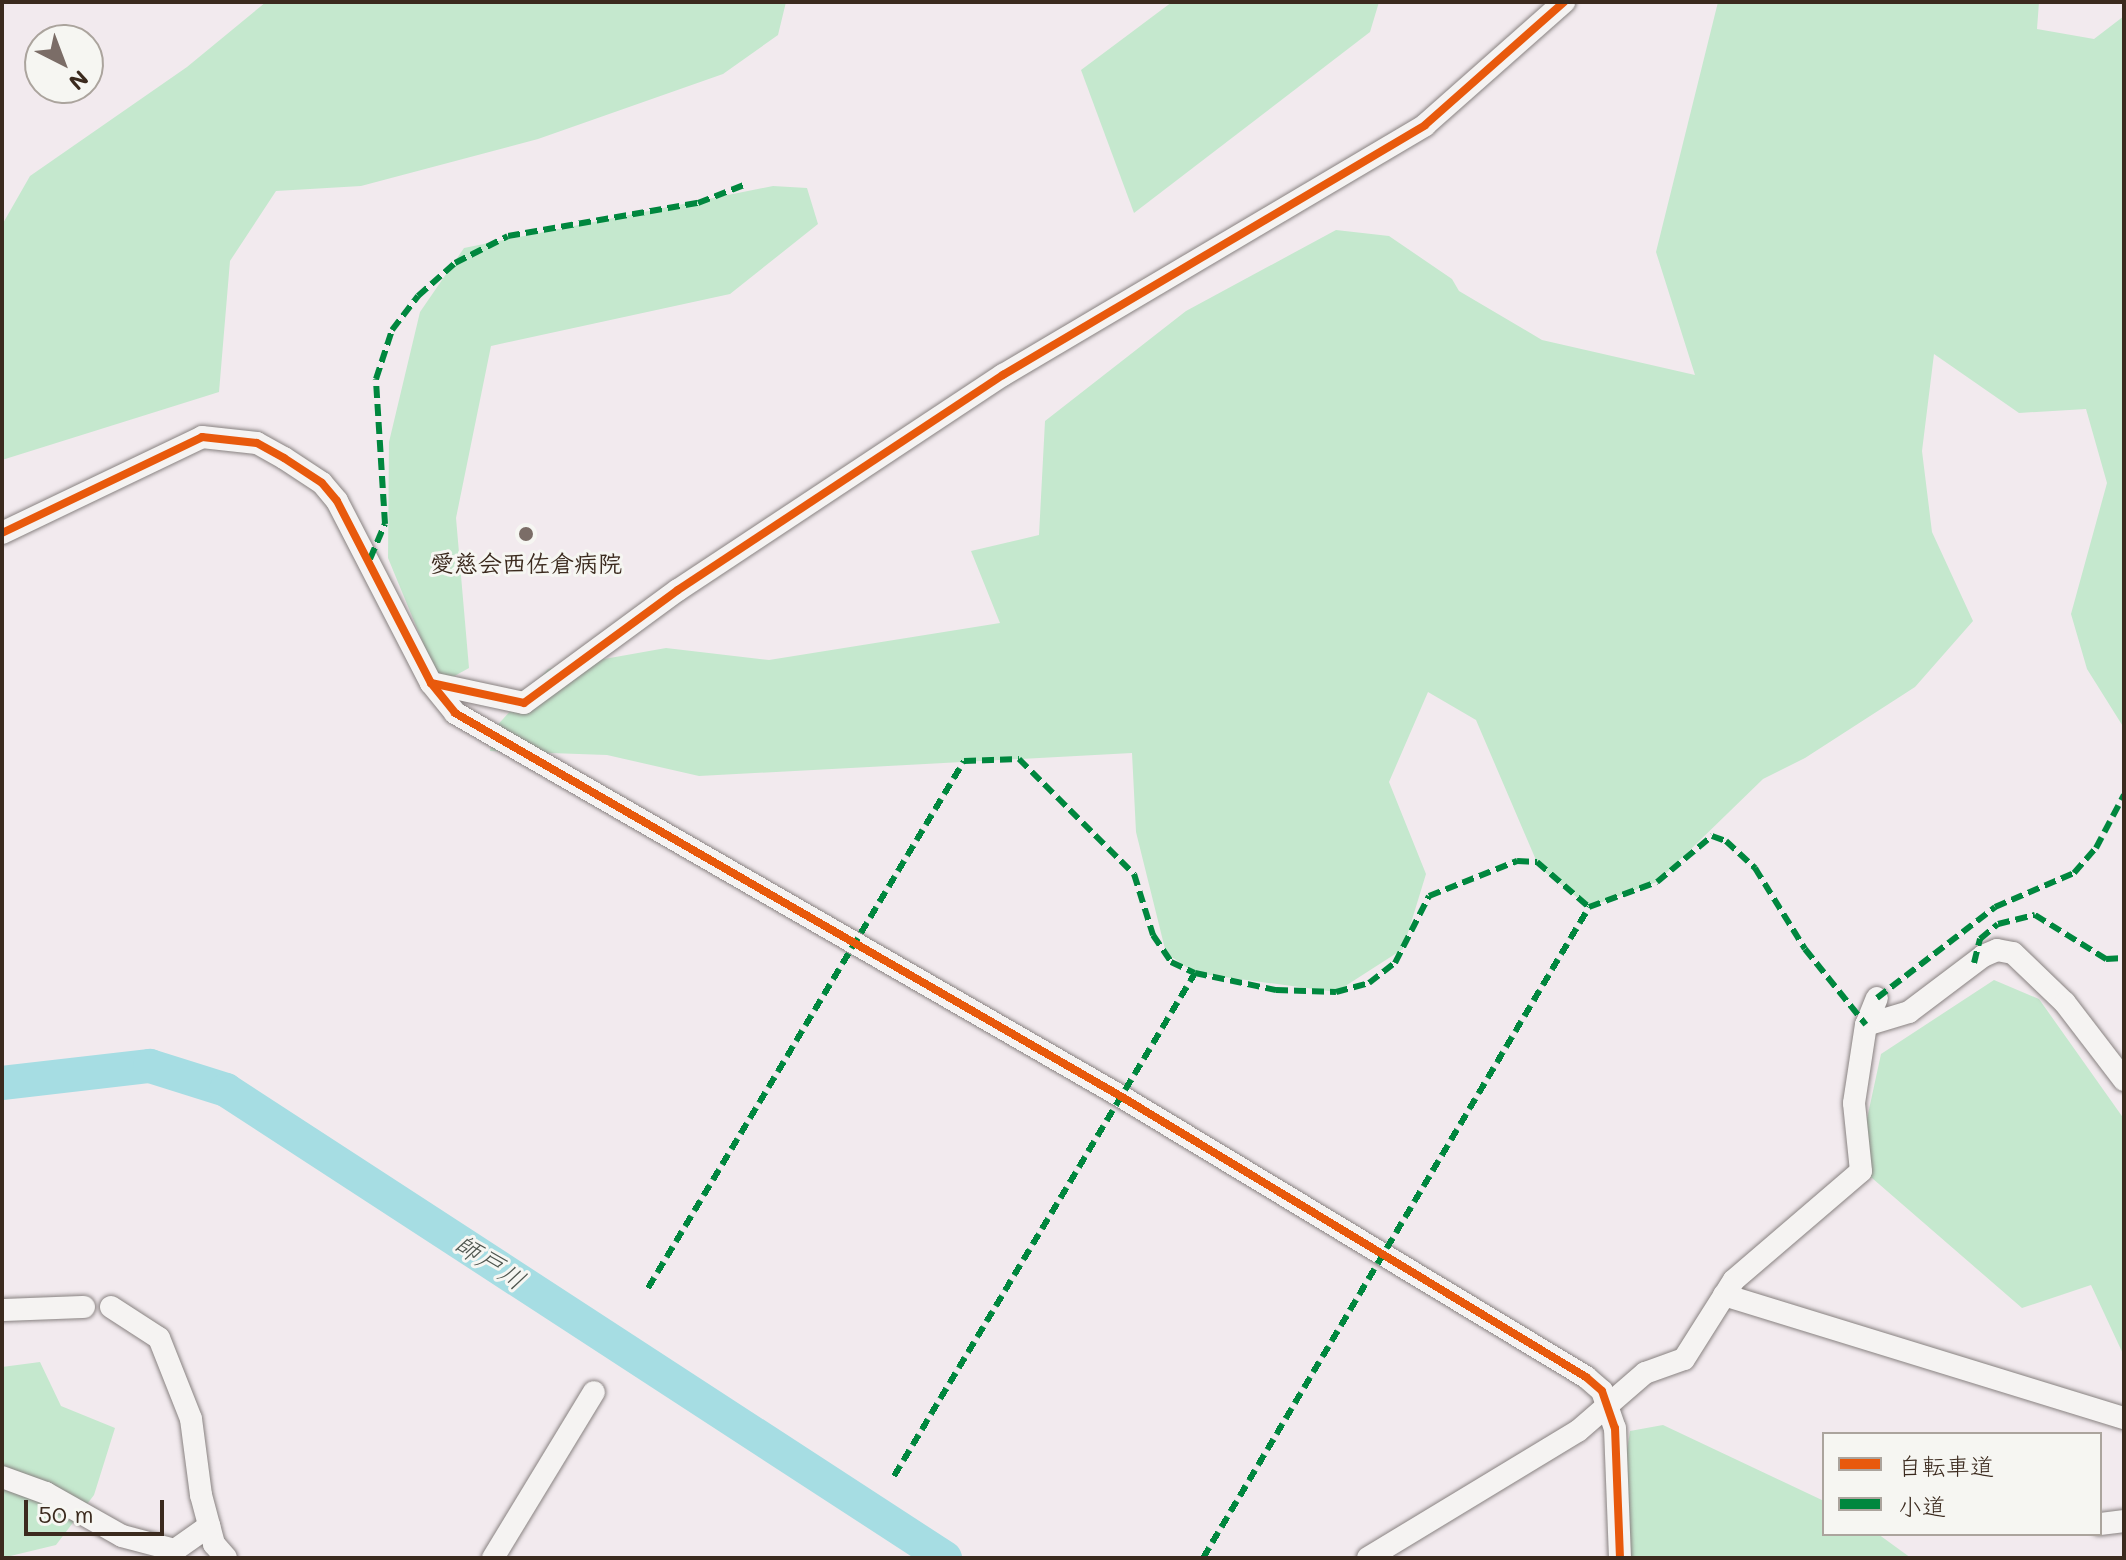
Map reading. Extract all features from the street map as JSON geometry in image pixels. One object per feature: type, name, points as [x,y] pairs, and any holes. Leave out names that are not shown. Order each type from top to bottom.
[{"type":"street","points":[[431,683],[524,703],[678,590],[1003,375],[1425,125],[1564,2]]},
{"type":"street","points":[[2,533],[202,437],[257,443],[322,483],[337,501],[431,683],[455,713],[482,731],[733,869],[1551,1354],[1602,1391],[1615,1428],[1620,1558]]},
{"type":"street","points":[[1866,1025],[1909,1012],[1983,956],[1997,950],[2013,953],[2065,1003],[2124,1080]]},
{"type":"street","points":[[1368,1558],[1608,1409],[1645,1373],[1684,1359],[1734,1280],[1861,1171],[1854,1103],[1866,1025],[1877,998]]},
{"type":"street","points":[[1724,1295],[2124,1418]]},
{"type":"street","points":[[2,1310],[84,1307]]},
{"type":"street","points":[[111,1307],[159,1338],[191,1419],[209,1526],[226,1558]]},
{"type":"street","points":[[493,1558],[594,1392]]},
{"type":"street","points":[[2,1477],[46,1493],[122,1536],[175,1550],[209,1526]]},
{"type":"street","points":[[2102,1524],[2124,1521]]},
{"type":"green space","points":[[266,2],[786,2],[778,35],[723,74],[538,139],[361,186],[276,191],[230,261],[219,392],[2,460],[2,225],[30,176],[187,67]]},
{"type":"green space","points":[[1172,2],[1379,2],[1370,32],[1134,213],[1081,70]]},
{"type":"green space","points":[[1718,2],[2039,2],[2037,29],[2094,39],[2124,16],[2124,728],[2087,669],[2071,614],[2107,483],[2086,409],[2019,413],[1934,354],[1922,451],[1932,532],[1973,621],[1915,687],[1805,758],[1763,779],[1657,882],[1589,907],[1539,867],[1476,720],[1428,692],[1389,782],[1426,874],[1403,949],[1336,992],[1195,973],[1166,953],[1136,832],[1132,753],[699,776],[607,755],[490,751],[494,729],[548,669],[666,648],[769,660],[1000,623],[971,551],[1039,535],[1045,421],[1186,311],[1336,230],[1389,236],[1452,279],[1459,291],[1542,340],[1695,375],[1656,252]]},
{"type":"green space","points":[[773,186],[807,188],[818,224],[730,294],[491,346],[456,518],[469,668],[440,684],[388,558],[389,442],[420,312],[464,248]]},
{"type":"green space","points":[[1994,980],[2039,999],[2124,1119],[2124,1356],[2091,1285],[2022,1308],[1857,1165],[1881,1054]]},
{"type":"green space","points":[[40,1362],[61,1406],[115,1428],[94,1495],[56,1545],[2,1558],[2,1367]]},
{"type":"green space","points":[[1663,1425],[1822,1500],[1822,1536],[1881,1536],[1911,1558],[1610,1558],[1630,1431]]},
{"type":"waterway","name":"師戸川","points":[[2,1083],[150,1066],[226,1090],[945,1558]]},
{"type":"marked path","points":[[370,559],[385,524],[376,379],[392,330],[418,296],[455,263],[508,236],[698,203],[744,185]]},
{"type":"marked path","points":[[648,1288],[964,761],[1019,759],[1134,874],[1153,935],[1171,962],[1195,973],[1276,990],[1336,992],[1369,983],[1395,963],[1429,896],[1517,861],[1537,862],[1589,907],[1657,882],[1712,836],[1726,841],[1755,868],[1805,949],[1866,1025]]},
{"type":"marked path","points":[[1877,998],[1995,907],[2074,873],[2096,848],[2124,795]]},
{"type":"marked path","points":[[1203,1558],[1589,907]]},
{"type":"marked path","points":[[1974,963],[1980,939],[1998,924],[2035,915],[2106,959],[2124,958]]},
{"type":"marked path","points":[[894,1476],[1195,973]]},
{"type":"cycle path","points":[[431,683],[524,703],[678,590],[1003,375],[1425,125],[1564,2]]},
{"type":"cycle path","points":[[2,533],[202,437],[257,443],[284,458],[322,483],[337,501],[431,683],[455,713],[1122,1097],[1586,1377],[1602,1391],[1615,1428],[1620,1558]]},
{"type":"place","name":"愛慈会西佐倉病院","points":[[526,534]]}]
